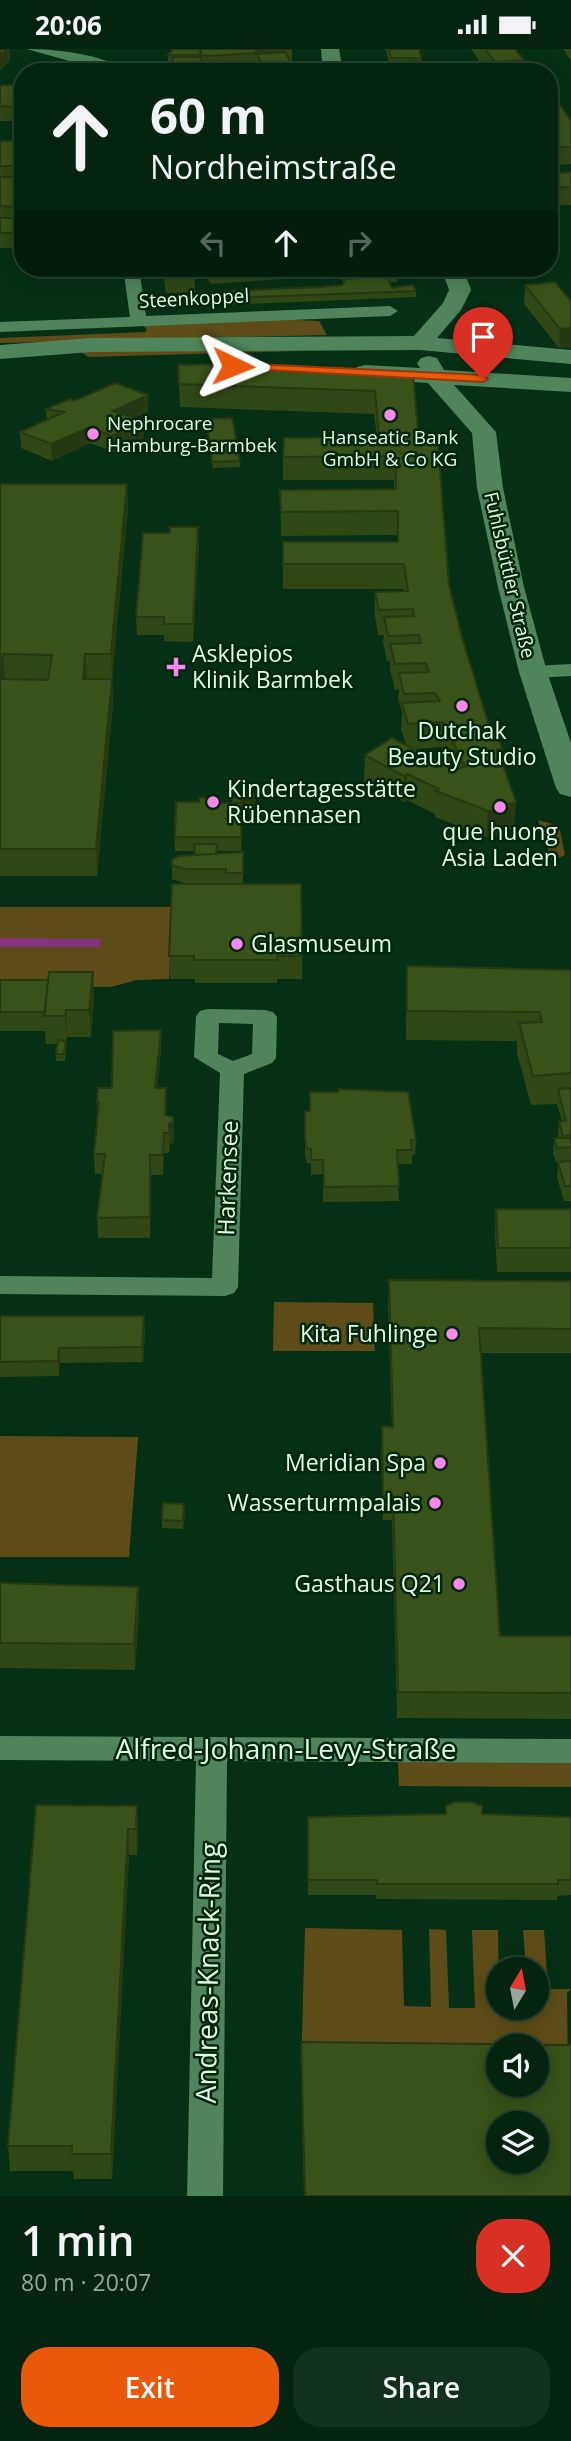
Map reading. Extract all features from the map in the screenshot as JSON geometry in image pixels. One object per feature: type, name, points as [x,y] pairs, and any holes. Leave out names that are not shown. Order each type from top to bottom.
[{"type":"main road","points":[[420,344],[453,305],[460,290],[456,277]]},
{"type":"main road","points":[[0,352],[116,345],[420,344],[571,357]]},
{"type":"main road","name":"Fuhlsbüttler Straße","points":[[420,344],[434,375],[484,432],[497,529],[533,671],[571,788]]},
{"type":"main road","points":[[0,365],[182,362],[273,367]]},
{"type":"main road","points":[[337,371],[571,385]]},
{"type":"street","points":[[34,49],[86,63]]},
{"type":"street","points":[[132,277],[139,322]]},
{"type":"street","name":"Steenkoppel","points":[[0,327],[390,311]]},
{"type":"street","points":[[533,671],[571,670]]},
{"type":"street","name":"Harkensee","points":[[0,1285],[225,1287],[232,1070]]},
{"type":"street","name":"Alfred-Johann-Levy-Straße","points":[[0,1748],[571,1751]]},
{"type":"street","name":"Andreas-Knack-Ring","points":[[205,2196],[212,1749]]},
{"type":"shaded area","points":[[276,319],[319,321],[327,335],[0,343],[0,338],[145,332],[147,330],[143,325]]},
{"type":"shaded area","points":[[77,349],[299,351],[88,357]]},
{"type":"shaded area","points":[[538,820],[559,826],[565,855],[552,861]]},
{"type":"shaded area","points":[[0,907],[172,907],[169,979],[137,980],[111,987],[0,987]]},
{"type":"shaded area","points":[[0,938],[101,939],[100,947],[0,947]]},
{"type":"shaded area","points":[[274,1302],[373,1303],[375,1351],[273,1351]]},
{"type":"shaded area","points":[[0,1436],[138,1437],[129,1557],[0,1557]]},
{"type":"shaded area","points":[[398,1761],[571,1761],[571,1787],[399,1786]]},
{"type":"shaded area","points":[[305,1928],[402,1930],[404,2006],[431,2007],[429,1929],[446,1930],[449,2008],[475,2008],[472,1930],[498,1930],[498,1957],[486,1957],[486,2020],[549,2020],[550,1989],[571,1989],[567,1993],[568,2069],[549,2055],[549,2034],[486,2034],[486,2047],[301,2068]]},
{"type":"shaded area","points":[[523,1930],[544,1930],[546,1957],[525,1957]]},
{"type":"building","points":[[173,49],[201,49],[200,55],[168,55]]},
{"type":"building","points":[[201,49],[255,49],[257,53],[209,56],[201,55]]},
{"type":"building","points":[[257,49],[292,49],[258,51]]},
{"type":"building","points":[[389,49],[419,49],[421,58],[391,58]]},
{"type":"building","points":[[485,49],[515,49],[524,60],[495,62]]},
{"type":"building","points":[[285,52],[291,63],[262,63],[257,54]]},
{"type":"building","points":[[173,57],[201,57],[200,63],[172,63]]},
{"type":"building","points":[[0,85],[14,85],[14,107],[0,106]]},
{"type":"building","points":[[558,102],[571,121],[571,147],[558,147]]},
{"type":"building","points":[[0,141],[14,141],[14,166],[0,166]]},
{"type":"building","points":[[571,172],[571,187],[558,188],[558,173]]},
{"type":"building","points":[[0,177],[14,177],[12,207],[0,206]]},
{"type":"building","points":[[0,218],[14,218],[14,233],[0,233]]},
{"type":"building","points":[[387,277],[392,288],[413,285],[416,291],[227,298],[225,291],[342,285],[345,279]]},
{"type":"building","points":[[555,282],[571,301],[571,328],[560,329],[525,285]]},
{"type":"building","points":[[214,364],[413,373],[419,444],[438,444],[449,585],[489,726],[492,734],[497,734],[502,749],[497,749],[516,802],[509,804],[512,807],[488,811],[436,791],[439,789],[407,774],[404,776],[365,755],[392,738],[455,770],[466,766],[459,759],[453,739],[449,739],[443,722],[408,724],[402,703],[440,701],[435,693],[404,694],[399,673],[429,672],[426,663],[395,664],[390,644],[421,643],[419,635],[388,636],[384,617],[414,616],[413,609],[379,610],[375,592],[408,591],[404,564],[283,564],[283,542],[398,542],[398,511],[281,512],[280,490],[396,489],[395,456],[283,457],[284,438],[379,437],[375,391],[179,384],[178,365]]},
{"type":"building","points":[[115,383],[148,395],[113,411],[144,421],[112,436],[90,427],[51,444],[20,432],[64,412],[46,409],[70,399],[74,401]]},
{"type":"building","points":[[232,418],[240,461],[212,462],[206,419]]},
{"type":"building","points":[[0,484],[127,484],[111,654],[85,654],[83,679],[112,679],[96,849],[0,849],[0,679],[48,680],[52,655],[3,654],[0,671]]},
{"type":"building","points":[[170,527],[198,527],[193,624],[164,624],[164,617],[136,617],[143,533],[170,533]]},
{"type":"building","points":[[245,789],[256,795],[243,801],[232,794]]},
{"type":"building","points":[[199,798],[220,798],[220,803],[242,803],[241,837],[175,837],[176,802],[199,802]]},
{"type":"building","points":[[194,844],[217,844],[216,854],[195,855]]},
{"type":"building","points":[[243,852],[243,873],[226,873],[226,869],[184,869],[172,865],[172,860],[179,856]]},
{"type":"building","name":"Glasmuseum","points":[[172,884],[301,884],[302,956],[277,956],[277,960],[194,960],[194,956],[169,956]]},
{"type":"building","points":[[407,966],[571,970],[571,1073],[533,1076],[519,1023],[542,1022],[540,1012],[407,1011]]},
{"type":"building","points":[[49,972],[93,972],[89,1010],[66,1010],[65,1016],[44,1016]]},
{"type":"building","points":[[0,980],[48,980],[45,1012],[0,1012]]},
{"type":"building","points":[[161,1030],[155,1088],[166,1088],[165,1115],[173,1117],[174,1122],[169,1124],[169,1133],[164,1133],[163,1155],[150,1155],[150,1217],[97,1218],[105,1154],[94,1154],[98,1088],[112,1088],[113,1031]]},
{"type":"building","points":[[58,1040],[66,1041],[64,1054],[56,1054]]},
{"type":"building","points":[[571,1088],[571,1135],[563,1136],[559,1122],[566,1121],[558,1089]]},
{"type":"building","points":[[338,1089],[408,1092],[416,1140],[411,1140],[412,1150],[397,1150],[399,1186],[324,1187],[323,1160],[311,1160],[311,1149],[307,1149],[305,1111],[310,1111],[310,1092],[338,1092]]},
{"type":"building","points":[[554,1138],[571,1138],[571,1147],[557,1148]]},
{"type":"building","points":[[571,1161],[571,1186],[565,1186],[558,1162]]},
{"type":"building","points":[[496,1209],[571,1209],[571,1248],[498,1248]]},
{"type":"building","name":"Wasserturmpalais","points":[[389,1280],[571,1281],[571,1329],[479,1328],[500,1636],[571,1636],[571,1693],[398,1692],[393,1495],[383,1495],[382,1426],[393,1427]]},
{"type":"building","points":[[0,1316],[144,1316],[142,1347],[59,1348],[58,1361],[0,1362]]},
{"type":"building","points":[[163,1503],[184,1504],[183,1521],[162,1520]]},
{"type":"building","points":[[0,1583],[138,1587],[134,1644],[0,1643]]},
{"type":"building","points":[[454,1802],[472,1802],[482,1806],[482,1814],[571,1817],[571,1880],[558,1880],[558,1884],[377,1884],[377,1880],[308,1880],[308,1817],[446,1814],[446,1806]]},
{"type":"building","points":[[36,1805],[137,1806],[136,1829],[128,1829],[111,2154],[72,2154],[72,2146],[8,2146]]},
{"type":"building","points":[[301,2042],[486,2044],[486,2097],[549,2097],[549,2045],[571,2045],[571,2196],[305,2196]]},
{"type":"place","name":"Hanseatic Bank GmbH & Co KG","points":[[390,415]]},
{"type":"place","name":"Nephrocare Hamburg-Barmbek","points":[[93,434]]},
{"type":"place","name":"Asklepios Klinik Barmbek","points":[[176,667]]},
{"type":"place","name":"Dutchak Beauty Studio","points":[[462,706]]},
{"type":"place","name":"Kindertagesstätte Rübennasen","points":[[213,802]]},
{"type":"place","name":"que huong Asia Laden","points":[[500,807]]},
{"type":"place","name":"Glasmuseum","points":[[237,944]]},
{"type":"place","name":"Kita Fuhlinge","points":[[452,1334]]},
{"type":"place","name":"Meridian Spa","points":[[440,1463]]},
{"type":"place","name":"Wasserturmpalais","points":[[435,1503]]},
{"type":"place","name":"Gasthaus Q21","points":[[459,1584]]},
{"type":"route","points":[[233,366],[483,379]]}]
